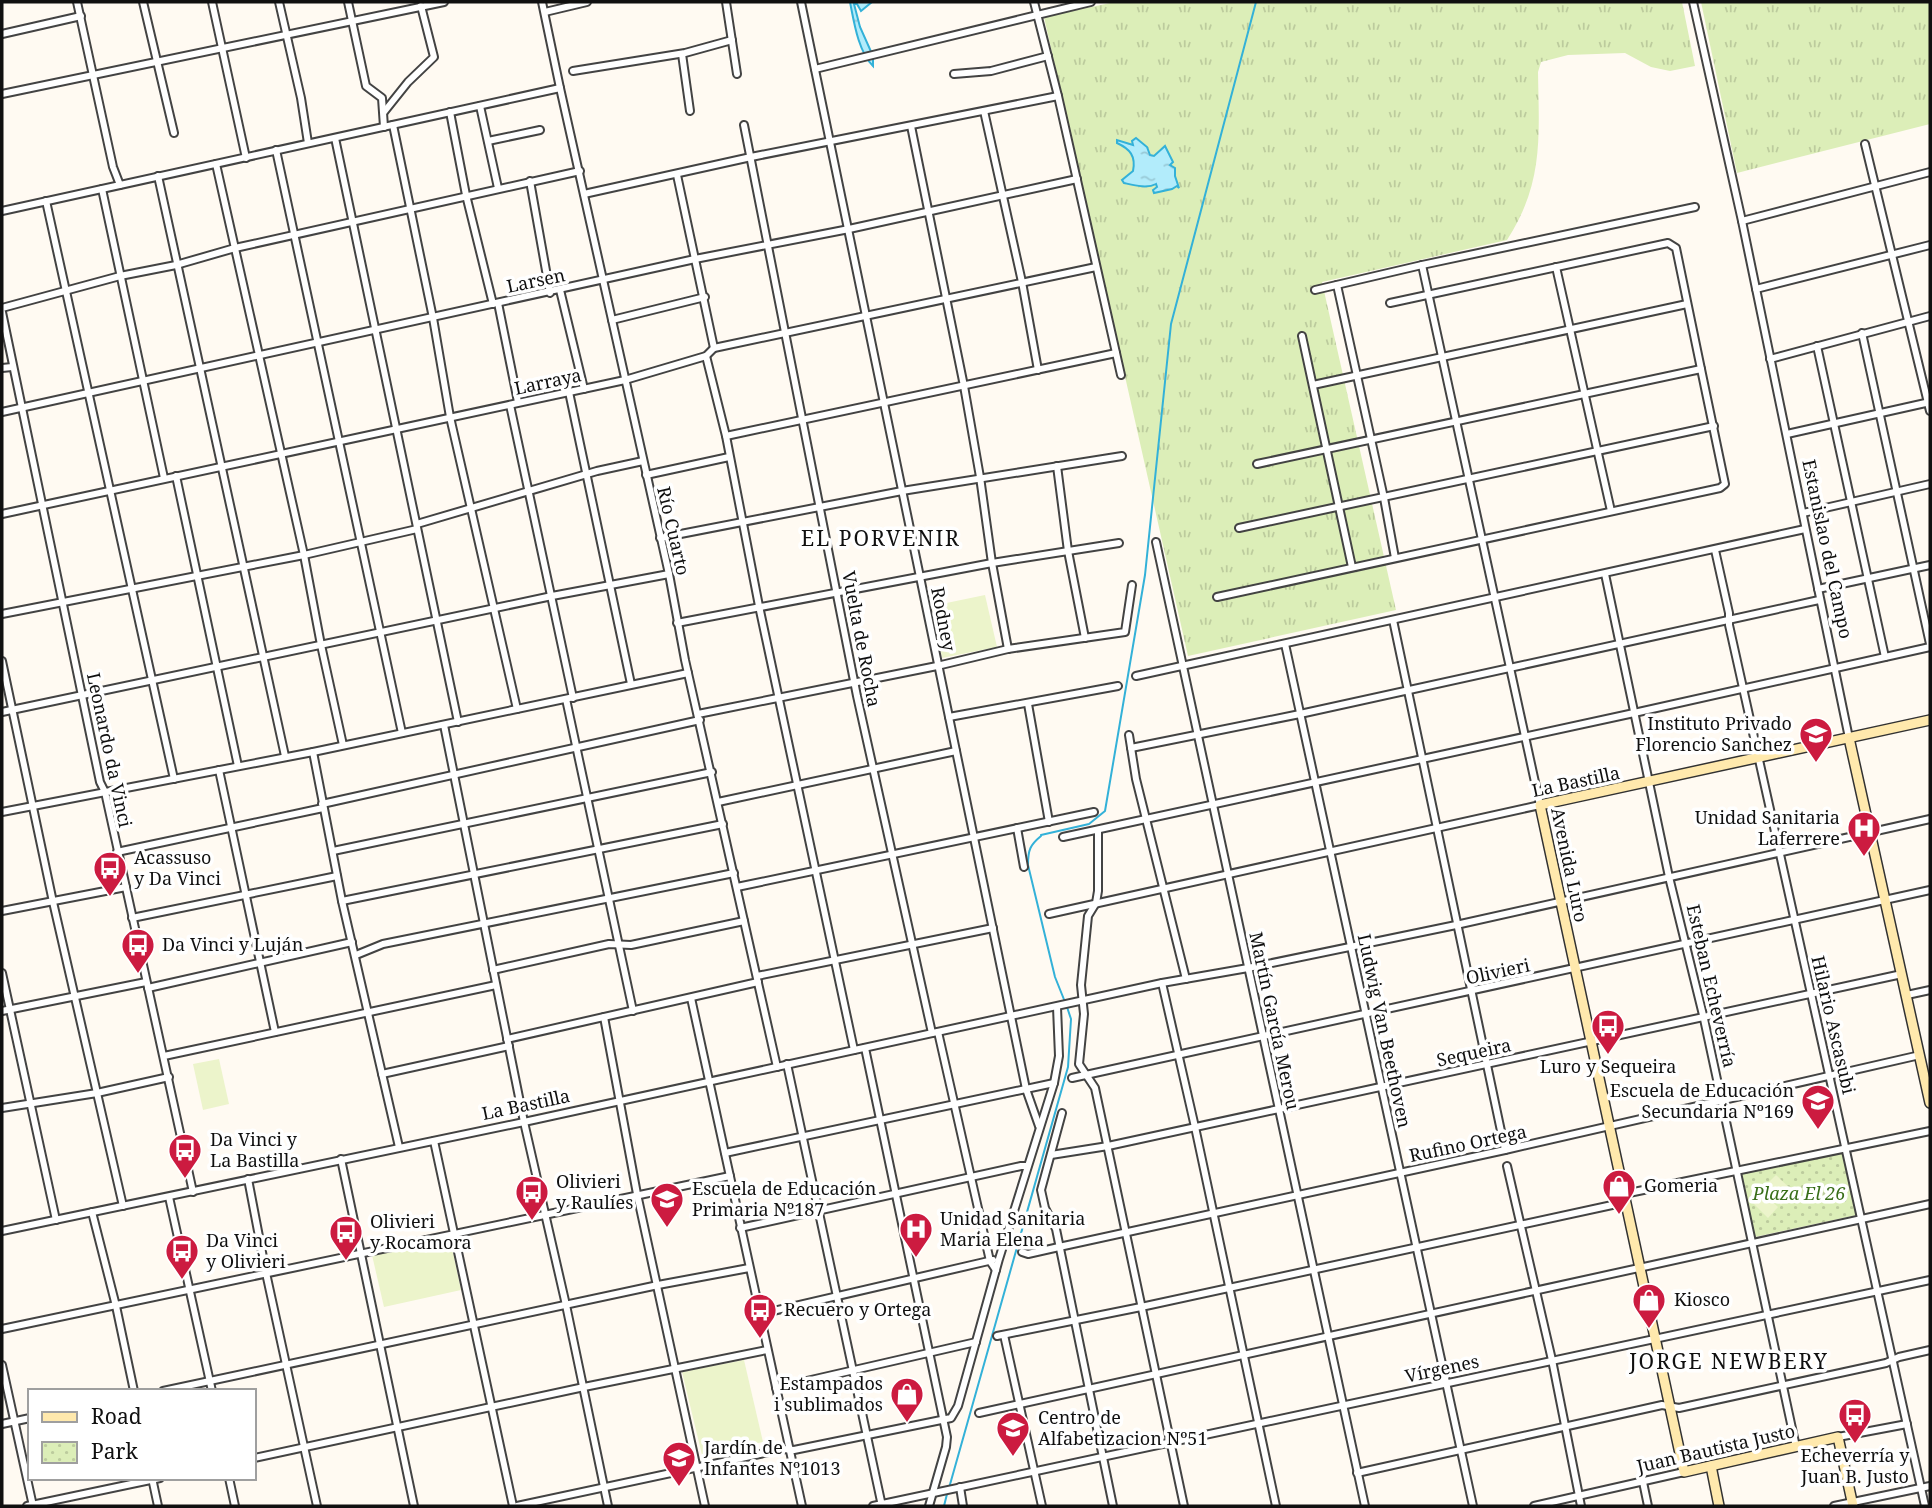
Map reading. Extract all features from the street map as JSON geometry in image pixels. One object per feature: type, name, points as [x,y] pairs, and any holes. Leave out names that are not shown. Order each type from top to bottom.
[{"type":"street","points":[[77,2],[113,167],[120,185]]},
{"type":"street","points":[[143,2],[174,133]]},
{"type":"street","points":[[212,2],[246,158]]},
{"type":"street","points":[[279,2],[308,143]]},
{"type":"street","points":[[348,2],[366,86],[382,98],[384,127]]},
{"type":"street","points":[[2,94],[94,77],[444,2]]},
{"type":"street","name":"Río Cuarto","points":[[542,2],[777,1067]]},
{"type":"street","points":[[545,12],[587,2]]},
{"type":"street","points":[[726,2],[737,75]]},
{"type":"street","name":"Rodney","points":[[801,2],[1026,1089],[1038,1126]]},
{"type":"street","points":[[1034,2],[1121,375]]},
{"type":"street","points":[[815,69],[1091,2]]},
{"type":"street","name":"Estanislao del Campo","points":[[1693,2],[1787,434],[1819,600],[1930,1103]]},
{"type":"street","points":[[383,113],[408,82],[434,57],[421,6]]},
{"type":"street","points":[[2,34],[80,16]]},
{"type":"street","points":[[573,71],[682,54],[732,40]]},
{"type":"street","points":[[682,54],[690,111]]},
{"type":"street","points":[[954,74],[991,71],[1048,56]]},
{"type":"street","points":[[2,211],[560,88]]},
{"type":"street","points":[[584,194],[751,157],[1058,96]]},
{"type":"street","points":[[480,106],[498,188]]},
{"type":"street","points":[[984,111],[1022,282],[1038,370]]},
{"type":"street","points":[[450,112],[466,195],[495,304],[528,492],[552,597],[576,748],[633,1011]]},
{"type":"street","points":[[393,125],[433,318],[450,417],[517,709]]},
{"type":"street","name":"Vuelta de Rocha","points":[[744,125],[873,769],[935,1033],[956,1103],[990,1261],[996,1270]]},
{"type":"street","points":[[911,126],[964,386],[1008,649]]},
{"type":"street","points":[[488,141],[540,130]]},
{"type":"street","points":[[335,138],[458,722]]},
{"type":"street","points":[[1865,144],[1930,411]]},
{"type":"street","points":[[276,150],[402,733]]},
{"type":"street","points":[[216,163],[304,555],[343,745]]},
{"type":"street","points":[[2,310],[66,290],[176,265],[235,248],[580,171]]},
{"type":"street","points":[[1742,221],[1930,172]]},
{"type":"street","points":[[677,175],[715,348]]},
{"type":"street","points":[[158,176],[285,756]]},
{"type":"street","name":"Larsen","points":[[2,412],[695,259],[849,229],[1077,179]]},
{"type":"street","points":[[530,181],[550,293]]},
{"type":"street","points":[[102,189],[163,478]]},
{"type":"street","points":[[46,201],[174,779]]},
{"type":"street","points":[[1315,290],[1695,207]]},
{"type":"street","points":[[1217,597],[1723,486],[1725,479],[1714,426],[1676,248],[1672,244],[1662,242],[1390,303]]},
{"type":"street","points":[[1756,289],[1930,245]]},
{"type":"street","name":"Avenida Luro","points":[[1422,265],[1684,1472]]},
{"type":"street","name":"Larraya","points":[[2,514],[625,380],[706,356],[715,348],[1096,267]]},
{"type":"street","points":[[1556,267],[1611,511]]},
{"type":"street","points":[[1337,285],[1395,558]]},
{"type":"street","points":[[560,290],[584,389]]},
{"type":"street","points":[[612,320],[705,298]]},
{"type":"street","points":[[1313,385],[1688,304]]},
{"type":"street","name":"Leonardo da Vinci","points":[[2,310],[100,782],[105,792],[193,1192]]},
{"type":"street","points":[[1770,359],[1930,316]]},
{"type":"street","points":[[1063,836],[1835,669],[1930,645],[1862,333]]},
{"type":"street","points":[[1302,336],[1352,567]]},
{"type":"street","points":[[1817,346],[1885,657]]},
{"type":"street","points":[[726,436],[1116,353]]},
{"type":"street","points":[[706,356],[726,436],[759,606],[854,1050]]},
{"type":"street","points":[[2,368],[12,366]]},
{"type":"street","points":[[1257,464],[1701,369]]},
{"type":"street","points":[[569,392],[631,684]]},
{"type":"street","points":[[1787,434],[1929,402]]},
{"type":"street","points":[[1239,528],[1714,426]]},
{"type":"street","points":[[660,538],[820,505],[1122,456]]},
{"type":"street","points":[[646,475],[729,457]]},
{"type":"street","points":[[2,614],[361,543],[472,507],[597,471],[643,461]]},
{"type":"street","points":[[1057,466],[1068,551],[1085,638]]},
{"type":"street","points":[[176,476],[238,766]]},
{"type":"street","points":[[1803,513],[1930,484]]},
{"type":"street","points":[[1136,676],[1805,529]]},
{"type":"street","name":"Martín García Merou","points":[[1156,542],[1365,1506]]},
{"type":"street","points":[[677,622],[992,563],[1119,543]]},
{"type":"street","name":"Hilario Ascasubi","points":[[1715,550],[1924,1506]]},
{"type":"street","points":[[1818,589],[1930,565]]},
{"type":"street","name":"Esteban Echeverría","points":[[1605,573],[1796,1447]]},
{"type":"street","points":[[2,712],[669,574]]},
{"type":"street","points":[[117,852],[576,748],[779,697],[1008,649],[1125,632],[1132,585]]},
{"type":"street","points":[[1131,748],[1300,714],[1819,600]]},
{"type":"street","points":[[1393,620],[1505,1150]]},
{"type":"street","name":"Ludwig Van Beethoven","points":[[1285,644],[1473,1506]]},
{"type":"street","points":[[2,661],[52,902],[123,1206]]},
{"type":"street","points":[[2,813],[313,752],[688,673]]},
{"type":"street","points":[[949,717],[1118,686]]},
{"type":"street","points":[[1028,704],[1049,822]]},
{"type":"street","name":"La Bastilla","points":[[1049,914],[1930,720]]},
{"type":"street","points":[[444,725],[524,1122],[608,1506]]},
{"type":"street","points":[[1129,734],[1146,818],[1186,979]]},
{"type":"street","points":[[718,802],[956,751]]},
{"type":"street","points":[[313,752],[342,901],[399,1147]]},
{"type":"street","points":[[219,770],[275,1032]]},
{"type":"street","points":[[333,851],[712,772]]},
{"type":"street","points":[[737,887],[1094,812]]},
{"type":"street","points":[[1083,1000],[1456,925],[1930,819]]},
{"type":"street","points":[[342,901],[723,824]]},
{"type":"street","points":[[1017,828],[1024,867]]},
{"type":"street","points":[[1098,830],[1098,891],[1096,903],[1088,916],[1081,985],[1084,1014],[1079,1064],[1095,1088],[1184,1506]]},
{"type":"street","points":[[356,955],[383,944],[734,873]]},
{"type":"street","points":[[132,918],[337,876]]},
{"type":"street","points":[[2,911],[126,887]]},
{"type":"street","name":"Olivieri","points":[[1072,1078],[1930,890]]},
{"type":"street","points":[[493,970],[609,944],[631,945],[744,921]]},
{"type":"street","points":[[382,1074],[758,979],[993,928]]},
{"type":"street","points":[[6,1010],[259,964],[352,942]]},
{"type":"street","points":[[2,973],[6,1010],[56,1220]]},
{"type":"street","name":"Sequeira","points":[[1051,1155],[1108,1146],[1381,1088],[1902,974]]},
{"type":"street","points":[[1162,983],[1276,1506]]},
{"type":"street","points":[[164,1056],[496,985]]},
{"type":"street","points":[[1907,995],[1930,990]]},
{"type":"street","points":[[691,998],[802,1506]]},
{"type":"street","name":"La Bastilla","points":[[2,1231],[524,1122],[1083,1000]]},
{"type":"street","points":[[433,1141],[514,1506],[783,1450],[944,1420],[951,1418],[957,1411],[1038,1126],[1054,1083],[1059,1056],[1057,1007]]},
{"type":"street","points":[[604,1017],[637,1194],[705,1506]]},
{"type":"street","points":[[865,1048],[944,1420],[946,1447],[929,1506]]},
{"type":"street","name":"Rufino Ortega","points":[[1022,1252],[1028,1254],[1297,1196],[1920,1055]]},
{"type":"street","points":[[787,1065],[882,1505]]},
{"type":"street","points":[[2,1108],[97,1093],[169,1077]]},
{"type":"street","points":[[725,1153],[1054,1083]]},
{"type":"street","points":[[1062,1113],[1041,1190],[1045,1208],[1056,1229],[1113,1506]]},
{"type":"street","points":[[1042,1506],[1020,1404],[1001,1335],[1417,1248],[1737,1171],[1930,1130]]},
{"type":"street","points":[[341,1159],[414,1506]]},
{"type":"street","points":[[740,1228],[1027,1166]]},
{"type":"street","points":[[1507,1166],[1552,1360],[1581,1506]]},
{"type":"street","points":[[2,1329],[730,1176]]},
{"type":"street","points":[[248,1179],[265,1273],[317,1506]]},
{"type":"street","points":[[169,1197],[212,1389]]},
{"type":"street","points":[[979,1413],[1930,1204]]},
{"type":"street","points":[[92,1212],[134,1389]]},
{"type":"street","points":[[760,1314],[999,1259]]},
{"type":"street","points":[[172,1389],[749,1268]]},
{"type":"street","name":"Vírgenes","points":[[933,1492],[1103,1458],[1930,1280]]},
{"type":"street","points":[[776,1388],[976,1342]]},
{"type":"street","points":[[256,1458],[767,1350]]},
{"type":"street","points":[[1357,1473],[1662,1405],[1679,1408],[1886,1363],[1930,1350]]},
{"type":"street","points":[[2,1365],[31,1506],[148,1480]]},
{"type":"street","points":[[2,1424],[28,1418]]},
{"type":"street","name":"Juan Bautista Justo","points":[[1534,1506],[1838,1437],[1907,1424]]},
{"type":"street","points":[[1838,1437],[1853,1504]]},
{"type":"street","points":[[1711,1466],[1719,1506]]},
{"type":"street","points":[[152,1480],[158,1506]]},
{"type":"street","points":[[229,1480],[235,1506]]},
{"type":"street","points":[[1643,1482],[1648,1506]]},
{"type":"street","points":[[1834,1506],[1930,1486]]},
{"type":"street","points":[[960,1487],[963,1506]]},
{"type":"street","points":[[873,1506],[933,1492]]},
{"type":"green space","points":[[1115,2],[1682,2],[1695,66],[1670,71],[1651,67],[1625,53],[1568,55],[1541,62],[1538,72],[1537,159],[1528,199],[1507,240],[1322,282],[1396,610],[1188,656],[1044,17]]},
{"type":"green space","points":[[1701,2],[1930,2],[1930,124],[1737,173]]},
{"type":"green space","points":[[985,595],[997,647],[942,658],[932,606]]},
{"type":"green space","points":[[219,1059],[229,1104],[203,1110],[193,1064]]},
{"type":"green space","name":"Plaza El 26","points":[[1843,1151],[1857,1215],[1755,1237],[1741,1173]]},
{"type":"green space","points":[[1776,1175],[1794,1192],[1781,1205],[1763,1188]]},
{"type":"green space","points":[[1760,1190],[1778,1207],[1768,1218],[1750,1200]]},
{"type":"green space","points":[[450,1239],[461,1290],[384,1307],[372,1255]]},
{"type":"green space","points":[[744,1360],[763,1442],[702,1455],[682,1372]]},
{"type":"water","points":[[850,2],[872,2],[861,11],[857,4],[854,4],[860,27],[873,56],[873,66],[860,44]]},
{"type":"water","points":[[1136,138],[1147,147],[1150,155],[1154,156],[1165,146],[1173,162],[1170,165],[1175,168],[1179,188],[1177,186],[1154,193],[1156,184],[1136,186],[1124,183],[1122,180],[1133,171],[1134,161],[1117,140],[1133,145],[1132,141]]},
{"type":"waterway","points":[[1041,835],[1089,824],[1105,811],[1145,575],[1171,324],[1256,2]]},
{"type":"waterway","points":[[1041,836],[1030,848],[1028,865],[1055,977],[1065,1002]]},
{"type":"waterway","points":[[949,1488],[1068,1067],[1071,1019],[1067,1007]]},
{"type":"waterway","points":[[944,1506],[947,1494]]},
{"type":"place","name":"Instituto Privado Florencio Sanchez","points":[[1816,764]]},
{"type":"place","name":"Unidad Sanitaria Laferrere","points":[[1864,858]]},
{"type":"place","name":"Acassuso y Da Vinci","points":[[110,898]]},
{"type":"place","name":"Da Vinci y Luján","points":[[138,975]]},
{"type":"place","name":"Luro y Sequeira","points":[[1608,1056]]},
{"type":"place","name":"Escuela de Educación Secundaria Nº169","points":[[1818,1131]]},
{"type":"place","name":"Da Vinci y La Bastilla","points":[[185,1180]]},
{"type":"place","name":"Gomeria","points":[[1619,1216]]},
{"type":"place","name":"Olivieri y Raulíes","points":[[532,1222]]},
{"type":"place","name":"Escuela de Educación Primaria Nº187","points":[[667,1229]]},
{"type":"place","name":"Unidad Sanitaria Maria Elena","points":[[916,1259]]},
{"type":"place","name":"Olivieri y Rocamora","points":[[346,1262]]},
{"type":"place","name":"Da Vinci y Olivieri","points":[[182,1281]]},
{"type":"place","name":"Kiosco","points":[[1649,1330]]},
{"type":"place","name":"Recuero y Ortega","points":[[760,1340]]},
{"type":"place","name":"Estampados i sublimados","points":[[907,1424]]},
{"type":"place","name":"Echeverría y Juan B. Justo","points":[[1855,1445]]},
{"type":"place","name":"Centro de Alfabetizacion Nº51","points":[[1013,1458]]},
{"type":"place","name":"Jardín de Infantes Nº1013","points":[[679,1488]]},
{"type":"district","name":"EL PORVENIR","points":[[881,539]]},
{"type":"district","name":"JORGE NEWBERY","points":[[1729,1362]]}]
